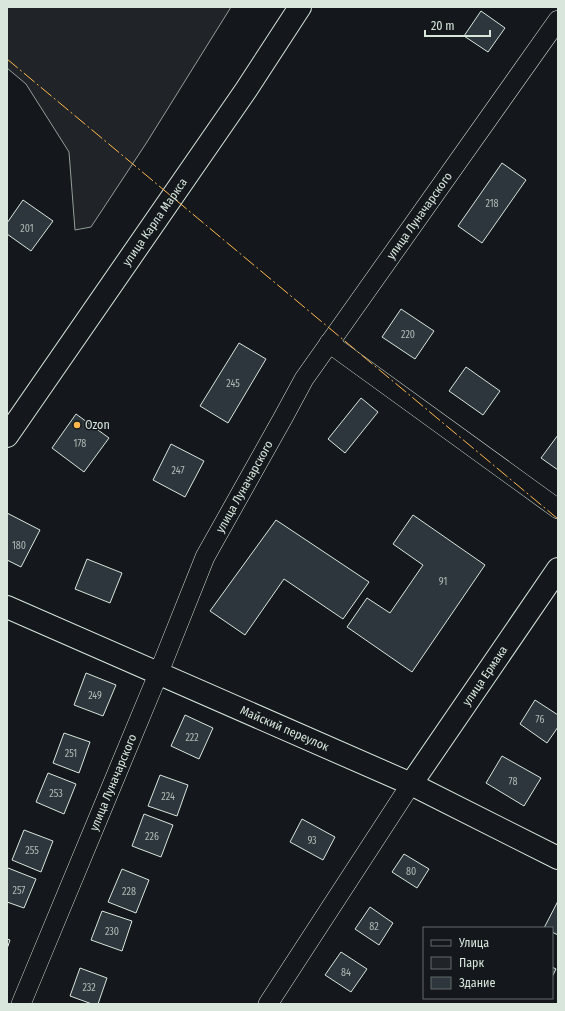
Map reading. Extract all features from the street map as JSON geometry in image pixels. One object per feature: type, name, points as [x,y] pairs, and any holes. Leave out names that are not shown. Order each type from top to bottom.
[{"type":"main road","name":"улица Карла Маркса","points":[[7,436],[246,90],[300,7]]},
{"type":"main road","name":"улица Ермака","points":[[411,784],[557,571]]},
{"type":"main road","name":"Майский переулок","points":[[7,607],[159,672],[411,784],[558,858]]},
{"type":"street","name":"улица Луначарского","points":[[21,1004],[159,672],[204,557],[304,379],[558,20]]},
{"type":"street","points":[[329,343],[558,509]]},
{"type":"street","points":[[268,1004],[411,784]]},
{"type":"green space","points":[[7,7],[231,7],[147,142],[91,227],[75,230],[69,152],[26,84],[7,68]]},
{"type":"building","points":[[481,11],[505,28],[488,52],[464,36]]},
{"type":"building","points":[[502,163],[526,180],[482,243],[458,226]]},
{"type":"building","points":[[23,200],[53,221],[31,251],[7,234],[7,223]]},
{"type":"building","points":[[401,309],[434,331],[415,359],[382,337]]},
{"type":"building","points":[[239,343],[266,359],[228,423],[200,406]]},
{"type":"building","points":[[466,367],[500,391],[483,415],[449,391]]},
{"type":"building","points":[[361,398],[378,412],[345,453],[328,439]]},
{"type":"building","points":[[76,414],[109,438],[84,472],[52,448]]},
{"type":"building","points":[[558,435],[558,470],[541,458]]},
{"type":"building","points":[[171,444],[204,461],[185,497],[153,480]]},
{"type":"building","points":[[7,513],[40,530],[21,567],[7,560]]},
{"type":"building","points":[[413,515],[485,565],[412,672],[347,627],[367,598],[390,613],[423,565],[393,544]]},
{"type":"building","points":[[276,520],[369,582],[343,619],[284,579],[245,635],[210,611]]},
{"type":"building","points":[[87,559],[122,573],[110,603],[75,589]]},
{"type":"building","points":[[86,673],[116,685],[103,716],[74,705]]},
{"type":"building","points":[[535,700],[558,715],[558,727],[547,743],[520,724]]},
{"type":"building","points":[[185,715],[213,728],[199,759],[171,746]]},
{"type":"building","points":[[64,733],[90,742],[79,773],[53,763]]},
{"type":"building","points":[[502,756],[541,778],[524,806],[486,783]]},
{"type":"building","points":[[48,773],[76,784],[64,814],[36,802]]},
{"type":"building","points":[[160,775],[188,785],[177,816],[148,806]]},
{"type":"building","points":[[144,814],[173,825],[161,857],[132,846]]},
{"type":"building","points":[[302,819],[335,837],[323,860],[290,842]]},
{"type":"building","points":[[24,830],[53,841],[41,872],[12,860]]},
{"type":"building","points":[[404,854],[429,869],[417,888],[392,872]]},
{"type":"building","points":[[8,868],[36,879],[24,908],[7,902]]},
{"type":"building","points":[[122,869],[149,880],[136,913],[108,902]]},
{"type":"building","points":[[558,901],[558,935],[553,932],[553,927],[545,927]]},
{"type":"building","points":[[370,907],[393,923],[379,945],[355,929]]},
{"type":"building","points":[[102,911],[132,921],[122,951],[91,940]]},
{"type":"building","points":[[7,939],[10,940],[7,949]]},
{"type":"building","points":[[341,952],[367,969],[351,992],[325,975]]},
{"type":"building","points":[[80,968],[107,978],[98,1004],[92,1004],[70,996]]},
{"type":"building","points":[[553,968],[556,969],[553,975]]},
{"type":"power","points":[[7,59],[558,519]]},
{"type":"place","name":"Ozon","points":[[77,425]]}]
